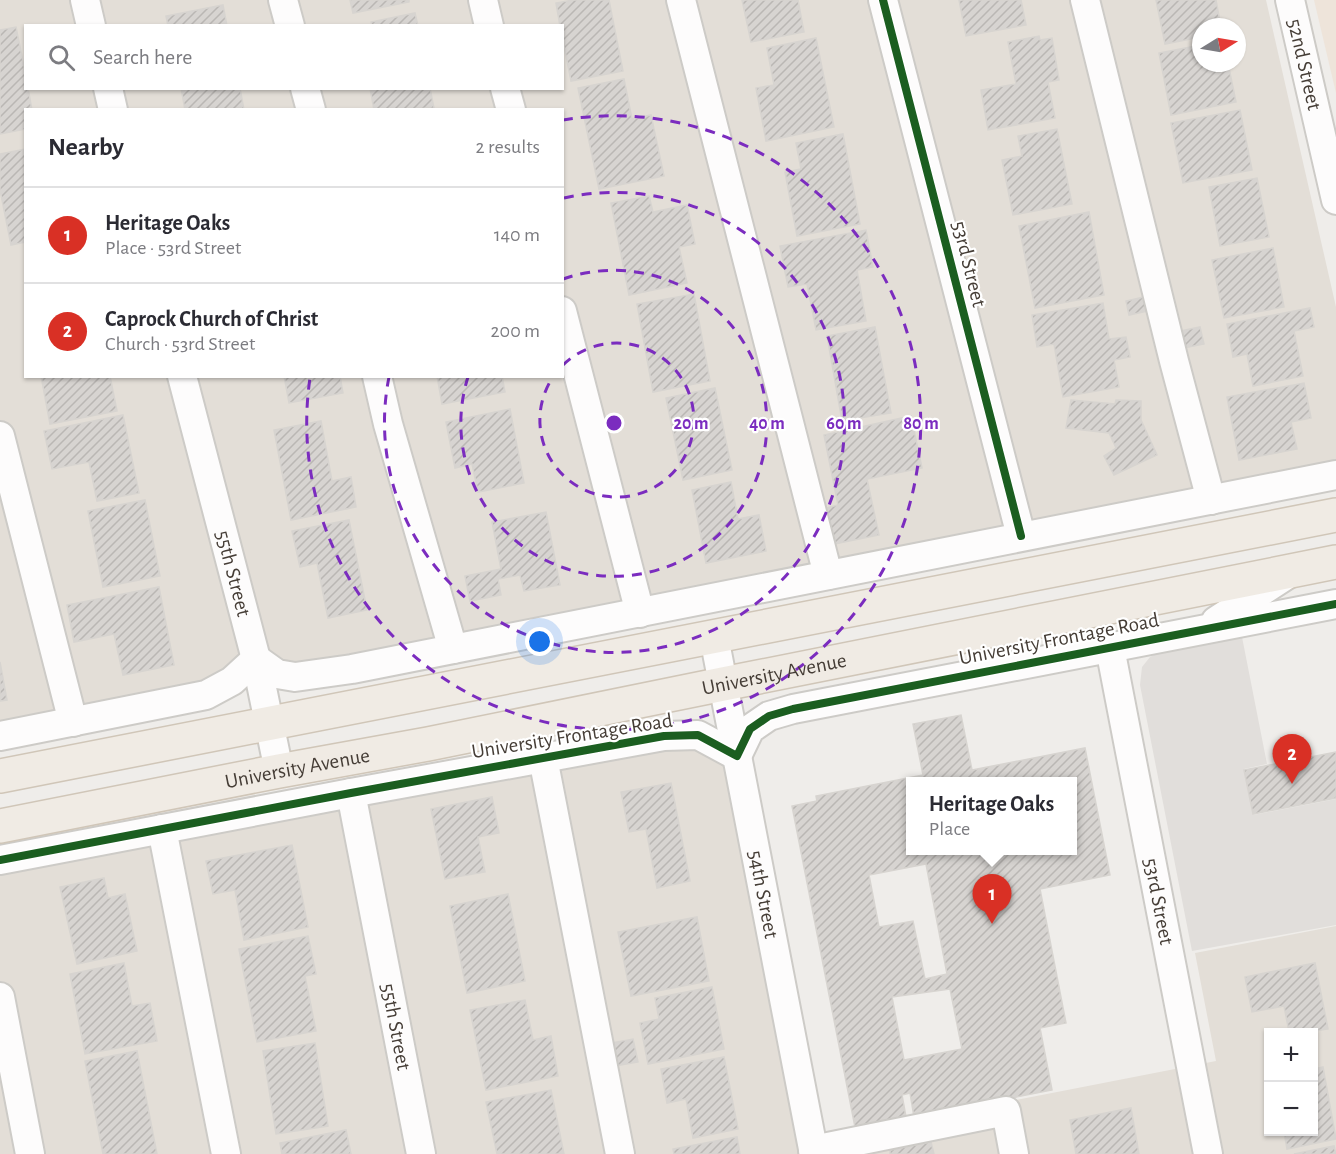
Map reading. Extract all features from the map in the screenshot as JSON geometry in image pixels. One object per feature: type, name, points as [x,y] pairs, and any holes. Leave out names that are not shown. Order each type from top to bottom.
[{"type":"main road","points":[[0,776],[1336,516]]},
{"type":"main road","name":"University Avenue","points":[[0,826],[428,744],[1336,562]]},
{"type":"street","points":[[85,0],[91,24]]},
{"type":"street","points":[[284,0],[290,24]]},
{"type":"street","points":[[483,0],[489,24]]},
{"type":"street","points":[[681,0],[828,575]]},
{"type":"street","name":"53rd Street","points":[[883,0],[1021,536]]},
{"type":"street","points":[[1085,0],[1174,361],[1211,500]]},
{"type":"street","name":"52nd Street","points":[[1290,0],[1327,120],[1336,200]]},
{"type":"street","points":[[108,90],[113,108]]},
{"type":"street","points":[[305,90],[310,108]]},
{"type":"street","points":[[506,90],[511,108]]},
{"type":"street","points":[[564,319],[640,612]]},
{"type":"street","name":"55th Street","points":[[183,378],[255,659],[279,771]]},
{"type":"street","points":[[376,378],[453,649]]},
{"type":"street","points":[[0,436],[74,722]]},
{"type":"street","points":[[0,736],[206,695],[232,681],[255,659],[278,674],[295,677],[352,669],[1336,475]]},
{"type":"street","points":[[1201,630],[1295,570]]},
{"type":"street","name":"University Frontage Road","points":[[0,860],[664,736],[698,735],[737,756],[750,729],[769,716],[793,709],[1336,604]]},
{"type":"street","name":"54th Street","points":[[714,637],[814,1152]]},
{"type":"street","name":"53rd Street","points":[[1110,648],[1208,1154]]},
{"type":"street","points":[[543,758],[620,1154]]},
{"type":"street","name":"55th Street","points":[[351,793],[421,1154]]},
{"type":"street","points":[[162,829],[226,1154]]},
{"type":"street","points":[[0,997],[30,1154]]},
{"type":"street","points":[[814,1152],[1006,1112],[1014,1154]]},
{"type":"shaded area","points":[[0,0],[1266,0],[1336,307],[1336,462],[0,724]]},
{"type":"shaded area","points":[[1314,0],[1336,0],[1336,93]]},
{"type":"shaded area","points":[[1242,637],[1267,764],[1244,769],[1253,815],[1336,799],[1336,925],[1192,951],[1140,685],[1142,667],[1150,657],[1162,651]]},
{"type":"shaded area","points":[[684,739],[723,765],[799,1154],[0,1154],[0,871]]},
{"type":"shaded area","points":[[1336,926],[1336,1154],[804,1154],[1019,1112],[1016,1100],[1216,1061],[1195,953]]},
{"type":"building","points":[[350,0],[409,0],[409,2],[353,13]]},
{"type":"building","points":[[573,0],[609,0],[623,71],[571,81],[564,46],[564,24],[560,24],[556,3]]},
{"type":"building","points":[[742,0],[798,0],[804,32],[751,42]]},
{"type":"building","points":[[959,0],[1021,0],[1026,25],[966,36]]},
{"type":"building","points":[[1156,0],[1216,0],[1219,18],[1192,18],[1192,39],[1165,44]]},
{"type":"building","points":[[223,5],[227,24],[168,24],[166,16]]},
{"type":"building","points":[[415,13],[418,24],[372,24],[371,22]]},
{"type":"building","points":[[16,27],[24,66],[24,90],[28,90],[32,108],[24,108],[24,129],[0,134],[0,30]]},
{"type":"building","points":[[1039,36],[1040,40],[1052,38],[1059,80],[1048,82],[1055,118],[988,130],[981,90],[1016,84],[1008,42]]},
{"type":"building","points":[[816,38],[834,127],[766,141],[756,88],[774,85],[767,48]]},
{"type":"building","points":[[1192,47],[1192,72],[1230,72],[1236,102],[1171,115],[1159,53]]},
{"type":"building","points":[[624,79],[632,119],[651,115],[664,176],[599,189],[578,88]]},
{"type":"building","points":[[181,90],[240,90],[244,108],[185,108]]},
{"type":"building","points":[[370,90],[430,90],[434,108],[374,108]]},
{"type":"building","points":[[1240,110],[1252,170],[1183,183],[1171,123]]},
{"type":"building","points":[[1057,129],[1072,204],[1013,215],[1002,160],[1022,156],[1018,136]]},
{"type":"building","points":[[843,134],[860,224],[797,236],[785,172],[801,169],[796,143]]},
{"type":"building","points":[[24,149],[24,242],[11,245],[0,190],[0,154]]},
{"type":"building","points":[[1257,178],[1269,237],[1220,246],[1209,187]]},
{"type":"building","points":[[649,196],[653,212],[687,205],[695,244],[679,247],[687,283],[629,295],[611,203]]},
{"type":"building","points":[[1089,212],[1104,295],[1035,308],[1019,226]]},
{"type":"building","points":[[866,230],[873,267],[857,270],[866,321],[816,330],[807,284],[788,287],[780,246]]},
{"type":"building","points":[[1273,248],[1284,307],[1224,318],[1212,260]]},
{"type":"building","points":[[694,294],[710,381],[653,392],[637,304]]},
{"type":"building","points":[[1144,297],[1148,311],[1129,315],[1126,301]]},
{"type":"building","points":[[1103,303],[1109,339],[1126,337],[1130,357],[1114,360],[1119,387],[1063,397],[1054,344],[1037,347],[1032,315]]},
{"type":"building","points":[[1310,308],[1314,327],[1294,331],[1303,376],[1253,386],[1247,354],[1233,357],[1227,324]]},
{"type":"building","points":[[875,327],[891,413],[842,421],[827,336]]},
{"type":"building","points":[[1200,327],[1204,344],[1183,348],[1180,331]]},
{"type":"building","points":[[41,378],[110,378],[117,411],[50,424]]},
{"type":"building","points":[[284,378],[340,378],[343,393],[289,403]]},
{"type":"building","points":[[437,378],[502,378],[505,392],[442,404]]},
{"type":"building","points":[[1304,383],[1311,418],[1291,422],[1297,449],[1239,460],[1227,397]]},
{"type":"building","points":[[715,388],[732,470],[683,480],[666,398]]},
{"type":"building","points":[[1071,400],[1115,404],[1116,400],[1141,401],[1141,420],[1157,455],[1114,475],[1104,456],[1116,448],[1109,433],[1066,428]]},
{"type":"building","points":[[510,409],[524,483],[478,492],[472,464],[455,468],[446,422]]},
{"type":"building","points":[[123,415],[139,493],[97,501],[89,462],[52,469],[44,431]]},
{"type":"building","points":[[911,416],[922,468],[867,479],[879,535],[834,544],[826,508],[838,505],[824,435]]},
{"type":"building","points":[[321,421],[332,481],[351,477],[356,507],[291,520],[274,430]]},
{"type":"building","points":[[731,482],[738,519],[759,515],[766,551],[706,563],[692,490]]},
{"type":"building","points":[[145,500],[160,576],[103,587],[88,511]]},
{"type":"building","points":[[546,512],[560,585],[524,591],[520,575],[498,579],[501,595],[470,601],[465,576],[501,569],[492,522]]},
{"type":"building","points":[[349,520],[367,610],[328,618],[317,563],[300,567],[292,531]]},
{"type":"building","points":[[159,587],[174,665],[123,675],[114,634],[74,642],[67,605]]},
{"type":"building","points":[[0,662],[7,700],[0,701]]},
{"type":"building","points":[[961,715],[972,770],[1085,748],[1110,875],[1040,889],[1066,1023],[1040,1028],[1052,1090],[914,1117],[910,1093],[902,1095],[906,1117],[855,1127],[792,806],[817,801],[816,796],[906,778],[906,855],[1077,855],[1077,777],[913,777],[923,775],[913,724]],"holes":[[[926,864],[947,974],[925,979],[913,921],[879,927],[869,875]],[[950,989],[962,1049],[904,1060],[892,997]]]},
{"type":"building","points":[[1336,752],[1336,798],[1253,814],[1244,770]]},
{"type":"building","points":[[671,783],[690,881],[657,888],[646,829],[629,832],[621,792]]},
{"type":"building","points":[[492,797],[499,833],[478,837],[485,872],[445,879],[431,809]]},
{"type":"building","points":[[292,845],[308,927],[244,940],[235,890],[213,894],[206,861]]},
{"type":"building","points":[[104,878],[108,898],[125,894],[137,951],[77,964],[60,887]]},
{"type":"building","points":[[508,894],[525,981],[467,993],[450,906]]},
{"type":"building","points":[[697,917],[709,981],[631,996],[618,932]]},
{"type":"building","points":[[308,936],[316,974],[305,976],[316,1031],[257,1042],[239,949]]},
{"type":"building","points":[[124,963],[132,1006],[150,1003],[157,1041],[85,1054],[70,974]]},
{"type":"building","points":[[1315,963],[1328,1029],[1318,1031],[1318,1028],[1288,1028],[1284,1006],[1252,1012],[1245,977]]},
{"type":"building","points":[[712,987],[724,1049],[648,1064],[640,1023],[659,1019],[655,998]]},
{"type":"building","points":[[525,1000],[533,1040],[551,1036],[558,1076],[486,1090],[470,1010]]},
{"type":"building","points":[[633,1039],[638,1062],[616,1066],[611,1043]]},
{"type":"building","points":[[315,1043],[328,1126],[276,1134],[263,1051]]},
{"type":"building","points":[[137,1051],[157,1154],[103,1154],[85,1061]]},
{"type":"building","points":[[724,1057],[738,1129],[693,1138],[686,1099],[667,1103],[661,1069]]},
{"type":"building","points":[[1323,1067],[1336,1139],[1287,1149],[1285,1136],[1318,1136],[1318,1068]]},
{"type":"building","points":[[551,1090],[564,1154],[497,1154],[486,1102]]},
{"type":"building","points":[[1131,1108],[1139,1154],[1076,1154],[1070,1120]]},
{"type":"building","points":[[346,1130],[351,1154],[282,1154],[280,1143]]},
{"type":"building","points":[[737,1137],[740,1154],[674,1154],[673,1149]]},
{"type":"building","points":[[931,1142],[934,1154],[890,1154],[890,1150]]},
{"type":"building","points":[[1334,1146],[1336,1154],[1294,1154]]},
{"type":"cycle path","points":[[883,0],[1021,536]]},
{"type":"cycle path","points":[[0,860],[664,736],[698,735],[737,756],[750,729],[769,716],[793,709],[1336,604]]},
{"type":"place","name":"Caprock Church of Christ","points":[[1292,784]]},
{"type":"place","name":"Heritage Oaks","points":[[992,924]]}]
